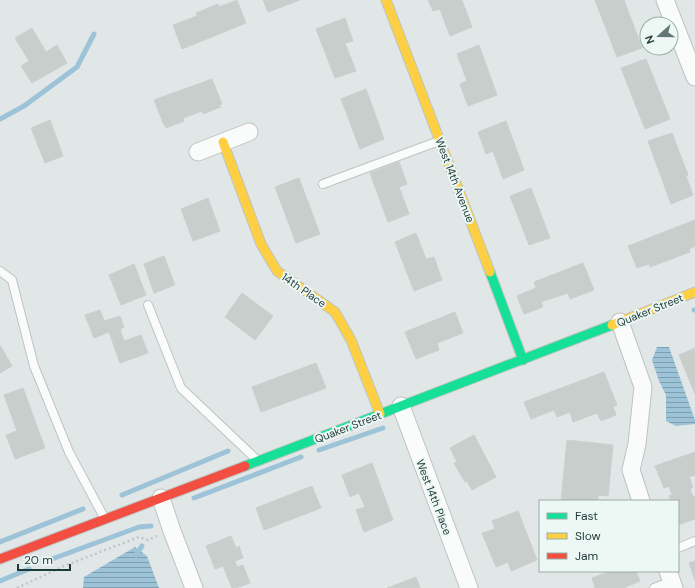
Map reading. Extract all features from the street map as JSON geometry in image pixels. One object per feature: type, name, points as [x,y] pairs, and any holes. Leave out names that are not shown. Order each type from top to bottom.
[{"type":"street","name":"West 14th Avenue","points":[[386,0],[524,360]]},
{"type":"street","points":[[665,0],[695,77]]},
{"type":"street","points":[[198,152],[249,132]]},
{"type":"street","name":"14th Place","points":[[223,142],[261,244],[277,271],[335,312],[351,340],[380,414]]},
{"type":"street","name":"Quaker Street","points":[[0,558],[105,520],[524,360],[695,292]]},
{"type":"street","points":[[620,322],[643,387],[637,444],[631,470],[640,500]]},
{"type":"street","name":"West 14th Place","points":[[401,406],[469,588]]},
{"type":"street","points":[[161,498],[194,588]]},
{"type":"lane","points":[[323,184],[440,140]]},
{"type":"lane","points":[[0,271],[12,280],[34,366],[69,452],[105,520]]},
{"type":"lane","points":[[148,305],[181,388],[257,461]]},
{"type":"lane","points":[[679,548],[695,541]]},
{"type":"lane","points":[[654,588],[671,580]]},
{"type":"path","points":[[17,588],[64,566],[139,537],[148,540],[162,534]]},
{"type":"water","points":[[657,347],[669,347],[695,420],[695,424],[676,426],[666,421],[666,395],[659,381],[652,360]]},
{"type":"water","points":[[135,547],[147,556],[159,588],[83,588],[84,577]]},
{"type":"building","points":[[237,0],[246,23],[182,49],[173,25],[197,16],[196,13],[218,4],[219,7]]},
{"type":"building","points":[[263,0],[300,0],[268,12]]},
{"type":"building","points":[[428,0],[462,0],[472,27],[450,36],[440,9],[433,11]]},
{"type":"building","points":[[595,0],[624,0],[639,40],[639,49],[617,57]]},
{"type":"building","points":[[345,18],[353,41],[345,43],[356,71],[335,78],[316,29]]},
{"type":"building","points":[[32,28],[46,52],[57,45],[67,63],[32,83],[21,66],[29,61],[15,38]]},
{"type":"building","points":[[479,45],[497,95],[468,106],[460,84],[467,81],[457,54]]},
{"type":"building","points":[[646,59],[670,119],[645,129],[621,68]]},
{"type":"building","points":[[212,79],[222,104],[219,105],[221,107],[203,114],[202,111],[183,118],[184,121],[166,128],[154,100]]},
{"type":"building","points":[[366,89],[384,139],[360,149],[341,99]]},
{"type":"building","points":[[50,120],[63,156],[45,163],[31,128]]},
{"type":"building","points":[[506,121],[524,170],[503,179],[493,151],[486,154],[478,132]]},
{"type":"building","points":[[672,133],[688,175],[686,176],[693,195],[671,204],[648,141]]},
{"type":"building","points":[[399,162],[407,184],[399,187],[409,214],[388,222],[370,173]]},
{"type":"building","points":[[299,178],[320,234],[296,243],[275,187]]},
{"type":"building","points":[[531,188],[550,238],[529,245],[510,196]]},
{"type":"building","points":[[208,198],[220,231],[193,241],[181,209]]},
{"type":"building","points":[[695,220],[695,246],[689,249],[690,252],[650,267],[649,264],[637,268],[628,246]]},
{"type":"building","points":[[416,233],[426,259],[434,257],[442,280],[414,291],[395,242]]},
{"type":"building","points":[[164,256],[175,285],[154,293],[144,264]]},
{"type":"building","points":[[583,263],[594,290],[570,299],[568,293],[541,302],[543,307],[524,314],[517,296],[536,288],[534,282]]},
{"type":"building","points":[[134,264],[146,295],[121,305],[109,275]]},
{"type":"building","points":[[242,293],[273,316],[255,340],[225,317]]},
{"type":"building","points":[[100,310],[104,321],[120,316],[124,327],[120,329],[124,341],[141,335],[148,353],[120,363],[109,332],[94,338],[85,315]]},
{"type":"building","points":[[455,312],[463,333],[437,343],[439,350],[416,359],[405,332]]},
{"type":"building","points":[[0,345],[12,366],[0,373]]},
{"type":"building","points":[[695,348],[695,394],[679,355]]},
{"type":"building","points":[[316,363],[326,388],[261,412],[252,387]]},
{"type":"building","points":[[604,372],[617,405],[613,407],[616,415],[601,421],[597,413],[573,422],[570,412],[557,417],[554,410],[531,419],[524,402]]},
{"type":"building","points":[[23,388],[45,448],[15,459],[6,435],[17,431],[4,395]]},
{"type":"building","points":[[474,435],[496,477],[472,490],[467,481],[465,482],[454,463],[457,462],[450,448]]},
{"type":"building","points":[[567,440],[613,445],[608,496],[598,495],[598,500],[561,500]]},
{"type":"building","points":[[695,452],[695,475],[689,477],[693,487],[690,489],[693,497],[695,496],[695,519],[679,525],[679,500],[671,500],[669,496],[672,495],[669,486],[664,488],[655,466]]},
{"type":"building","points":[[372,463],[393,520],[364,532],[356,510],[365,507],[359,493],[350,497],[342,475]]},
{"type":"building","points":[[312,486],[321,508],[264,530],[256,508]]},
{"type":"building","points":[[518,511],[537,560],[511,571],[508,562],[496,567],[482,533],[495,529],[492,521]]},
{"type":"building","points":[[231,536],[236,548],[239,546],[243,558],[235,561],[237,567],[243,565],[250,583],[236,588],[232,588],[223,566],[215,569],[206,546]]},
{"type":"building","points":[[695,561],[695,580],[689,563]]},
{"type":"building","points":[[608,572],[636,572],[640,581],[624,588],[595,588],[592,578]]},
{"type":"building","points":[[416,577],[420,588],[387,588]]},
{"type":"waterway","points":[[0,119],[24,106],[77,67],[94,34]]},
{"type":"waterway","points":[[319,450],[383,428]]},
{"type":"waterway","points":[[122,495],[228,451]]},
{"type":"waterway","points":[[194,498],[301,457]]},
{"type":"waterway","points":[[0,542],[83,509]]},
{"type":"waterway","points":[[52,559],[139,527],[151,526]]},
{"type":"waterway","points":[[136,555],[142,546]]},
{"type":"waterway","points":[[0,581],[29,569]]},
{"type":"traffic: fast","points":[[490,272],[523,360]]},
{"type":"traffic: fast","points":[[245,466],[612,325]]},
{"type":"traffic: slow","points":[[386,0],[490,272]]},
{"type":"traffic: slow","points":[[223,142],[261,244],[277,271],[335,312],[351,340],[380,414]]},
{"type":"traffic: slow","points":[[612,325],[695,292]]},
{"type":"traffic: jam","points":[[0,559],[245,466]]}]
